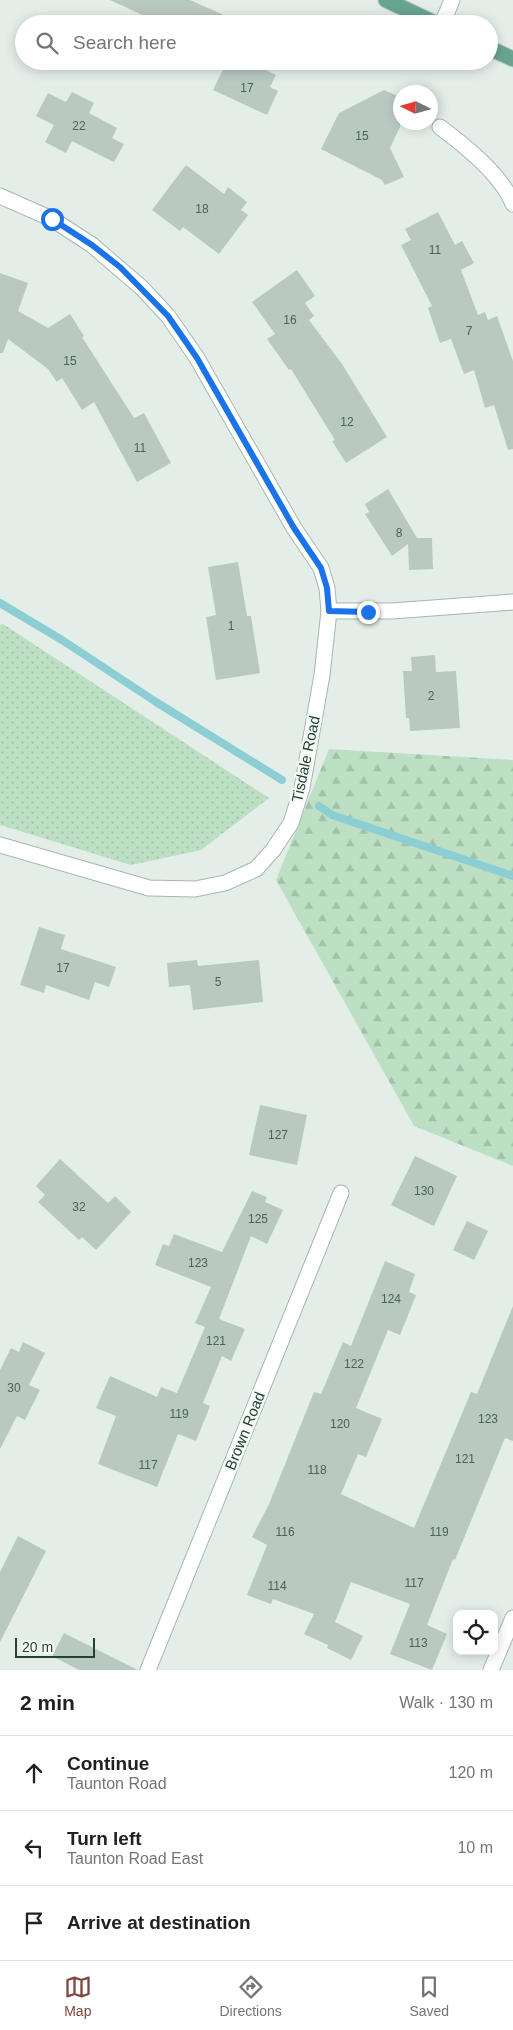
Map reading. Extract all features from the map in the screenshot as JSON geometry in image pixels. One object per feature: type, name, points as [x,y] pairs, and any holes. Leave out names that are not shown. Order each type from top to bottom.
[{"type":"main road","points":[[386,0],[418,15]]},
{"type":"main road","points":[[498,52],[513,59]]},
{"type":"street","points":[[446,15],[452,0]]},
{"type":"street","points":[[440,127],[470,150],[495,178],[513,204]]},
{"type":"street","name":"Tisdale Road","points":[[0,196],[52,219],[92,245],[142,288],[168,316],[197,358],[294,528],[321,568],[327,588],[329,611],[322,675],[302,788],[291,823],[273,850],[256,868],[225,883],[195,889],[150,888],[0,845]]},
{"type":"street","points":[[329,611],[392,611],[513,602]]},
{"type":"street","name":"Brown Road","points":[[148,1670],[342,1193]]},
{"type":"street","points":[[491,1670],[513,1618]]},
{"type":"green space","points":[[3,624],[269,798],[201,850],[131,865],[0,825],[0,625]]},
{"type":"green space","points":[[329,749],[513,760],[513,1166],[414,1126],[276,880]]},
{"type":"building","points":[[110,0],[190,0],[224,15],[142,15]]},
{"type":"building","points":[[223,70],[266,70],[276,75],[270,87],[278,91],[267,115],[213,90]]},
{"type":"building","points":[[384,90],[393,94],[393,130],[399,130],[390,148],[404,177],[385,185],[382,180],[321,149],[339,113]]},
{"type":"building","points":[[72,92],[94,103],[89,113],[117,128],[112,138],[124,144],[114,162],[72,141],[66,153],[45,142],[54,125],[36,116],[48,93],[66,102]]},
{"type":"building","points":[[186,165],[224,194],[228,187],[247,202],[241,210],[248,215],[219,254],[183,227],[180,231],[152,210]]},
{"type":"building","points":[[438,212],[455,245],[462,241],[474,263],[461,270],[478,315],[485,312],[488,320],[497,316],[513,361],[513,449],[508,450],[494,405],[485,408],[474,370],[464,374],[451,339],[440,343],[428,308],[432,306],[401,245],[411,240],[405,229]]},
{"type":"building","points":[[297,270],[315,296],[305,303],[314,316],[309,320],[342,364],[387,437],[346,463],[332,441],[335,440],[291,369],[289,370],[267,339],[275,334],[252,302]]},
{"type":"building","points":[[0,273],[28,283],[18,311],[48,328],[70,314],[84,336],[82,337],[134,418],[144,413],[171,463],[137,482],[94,402],[82,410],[62,378],[57,382],[48,369],[8,339],[3,353],[0,353]]},
{"type":"building","points":[[388,489],[417,538],[432,538],[433,569],[409,570],[408,544],[392,556],[365,514],[369,512],[365,504]]},
{"type":"building","points":[[238,562],[247,616],[251,616],[260,673],[216,680],[206,617],[216,615],[208,567]]},
{"type":"building","points":[[435,655],[436,672],[456,671],[460,728],[410,731],[409,718],[406,718],[403,671],[412,671],[411,657]]},
{"type":"building","points":[[39,927],[65,935],[61,949],[116,967],[109,987],[95,982],[89,1000],[46,985],[44,993],[20,985]]},
{"type":"building","points":[[197,960],[198,966],[259,960],[263,1002],[193,1010],[190,985],[169,987],[167,963]]},
{"type":"building","points":[[260,1105],[307,1115],[297,1165],[249,1155]]},
{"type":"building","points":[[415,1156],[457,1176],[434,1226],[391,1205]]},
{"type":"building","points":[[60,1159],[108,1203],[115,1196],[131,1212],[96,1250],[82,1237],[79,1240],[38,1202],[45,1195],[36,1186]]},
{"type":"building","points":[[252,1191],[267,1197],[265,1202],[283,1210],[267,1244],[251,1236],[219,1319],[245,1329],[231,1361],[222,1356],[203,1403],[210,1406],[196,1441],[178,1434],[157,1487],[98,1464],[116,1416],[96,1408],[110,1376],[157,1397],[161,1387],[177,1393],[205,1327],[195,1323],[211,1287],[155,1265],[163,1244],[169,1246],[174,1234],[222,1252]]},
{"type":"building","points":[[467,1221],[488,1231],[474,1260],[453,1250]]},
{"type":"building","points":[[385,1261],[415,1274],[409,1292],[416,1295],[400,1335],[388,1330],[356,1408],[382,1419],[366,1457],[358,1454],[341,1494],[414,1528],[471,1392],[477,1394],[513,1306],[513,1441],[505,1438],[427,1625],[447,1634],[432,1670],[390,1654],[410,1604],[351,1582],[335,1622],[363,1636],[351,1660],[327,1648],[328,1645],[304,1634],[314,1614],[273,1599],[271,1604],[247,1595],[267,1545],[252,1537],[269,1504],[314,1392],[321,1394],[343,1342],[351,1346]]},
{"type":"building","points":[[23,1342],[45,1353],[29,1385],[40,1390],[25,1420],[17,1416],[0,1449],[0,1370],[11,1348],[19,1352]]},
{"type":"building","points":[[18,1536],[46,1551],[0,1642],[0,1572]]},
{"type":"building","points":[[64,1633],[138,1670],[79,1670],[52,1656]]},
{"type":"waterway","points":[[0,603],[62,640],[156,702],[282,780]]},
{"type":"waterway","points":[[319,806],[332,815],[513,876]]},
{"type":"route","points":[[52,219],[92,245],[120,267],[168,316],[197,358],[294,528],[321,568],[327,588],[329,611],[368,612]]}]
